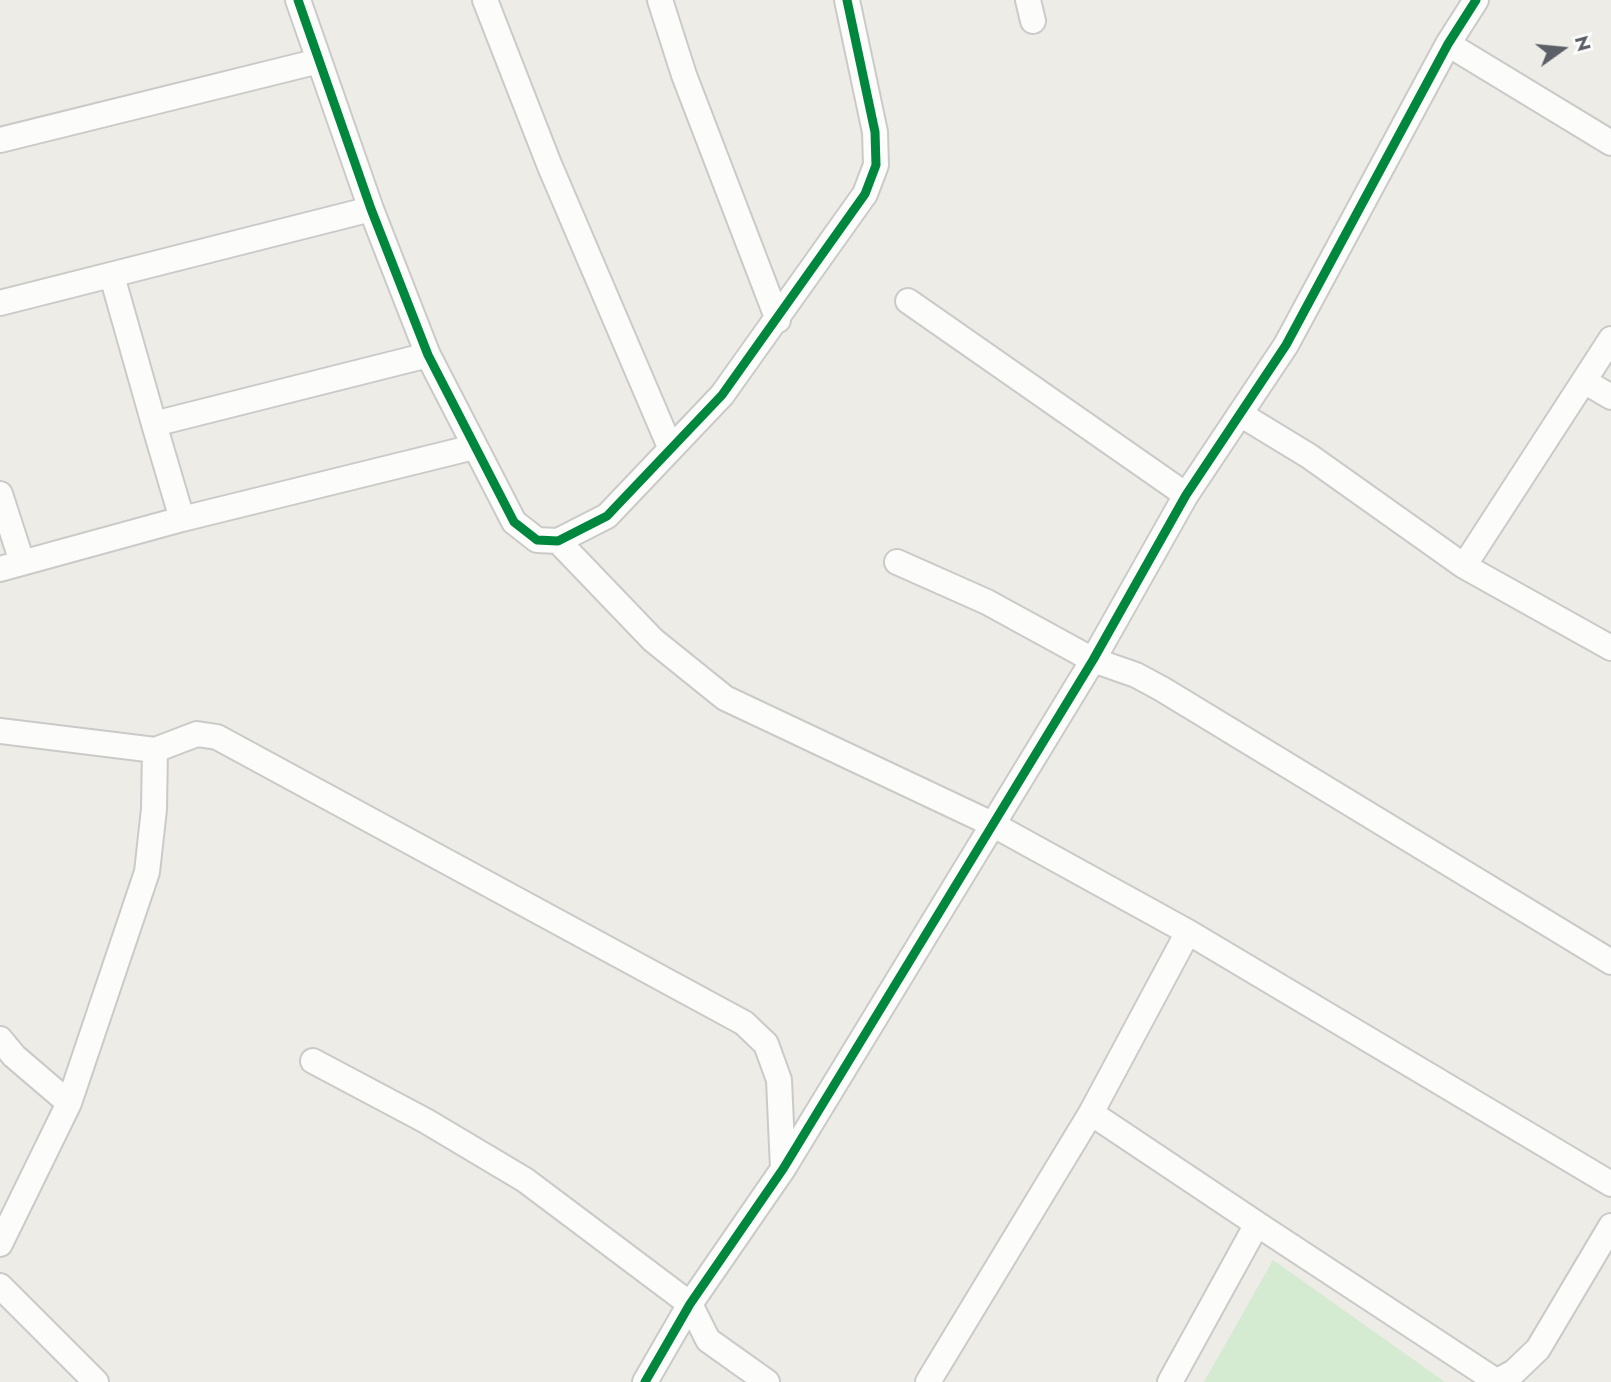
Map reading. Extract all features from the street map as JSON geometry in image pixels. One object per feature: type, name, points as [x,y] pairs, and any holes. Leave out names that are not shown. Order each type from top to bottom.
[{"type":"street","points":[[298,0],[371,209],[428,355],[514,522],[537,540],[558,541],[607,516],[722,395],[778,320],[865,194],[876,165],[874,132],[847,0]]},
{"type":"street","points":[[485,0],[550,164],[670,447]]},
{"type":"street","points":[[660,0],[684,75],[778,320]]},
{"type":"street","points":[[645,1382],[691,1304],[783,1169],[1093,660],[1186,495],[1286,345],[1468,4]]},
{"type":"street","points":[[1448,44],[1611,143]]},
{"type":"street","points":[[0,140],[319,61]]},
{"type":"street","points":[[0,303],[371,209]]},
{"type":"street","points":[[112,276],[182,519]]},
{"type":"street","points":[[908,301],[1186,495]]},
{"type":"street","points":[[1464,566],[1611,339]]},
{"type":"street","points":[[154,424],[428,355]]},
{"type":"street","points":[[1584,381],[1611,397]]},
{"type":"street","points":[[1240,414],[1309,456],[1464,566],[1611,648]]},
{"type":"street","points":[[0,494],[11,565],[182,519],[474,447]]},
{"type":"street","points":[[558,541],[653,640],[725,698],[992,824],[1188,932],[1611,1184]]},
{"type":"street","points":[[897,562],[987,602],[1093,660],[1136,675],[1162,689],[1611,962]]},
{"type":"street","points":[[0,730],[156,750],[197,734],[217,737],[744,1023],[766,1044],[779,1080],[783,1169]]},
{"type":"street","points":[[0,1244],[69,1102],[147,872],[154,809],[156,750]]},
{"type":"street","points":[[928,1382],[1091,1113],[1188,932]]},
{"type":"street","points":[[0,1039],[14,1056],[69,1102]]},
{"type":"street","points":[[313,1061],[426,1121],[525,1180],[691,1304],[708,1340],[767,1382]]},
{"type":"street","points":[[1091,1113],[1496,1381],[1514,1372],[1538,1349],[1611,1226]]},
{"type":"street","points":[[1170,1382],[1256,1224]]},
{"type":"street","points":[[0,1286],[96,1382]]},
{"type":"green space","points":[[1273,1260],[1445,1382],[1204,1382]]},
{"type":"cycle path","points":[[298,0],[371,209],[428,355],[514,522],[537,540],[558,541],[607,516],[722,395],[865,194],[876,165],[875,132],[847,0]]},
{"type":"cycle path","points":[[645,1382],[690,1304],[783,1169],[1093,660],[1186,495],[1286,345],[1448,44],[1476,0]]}]
